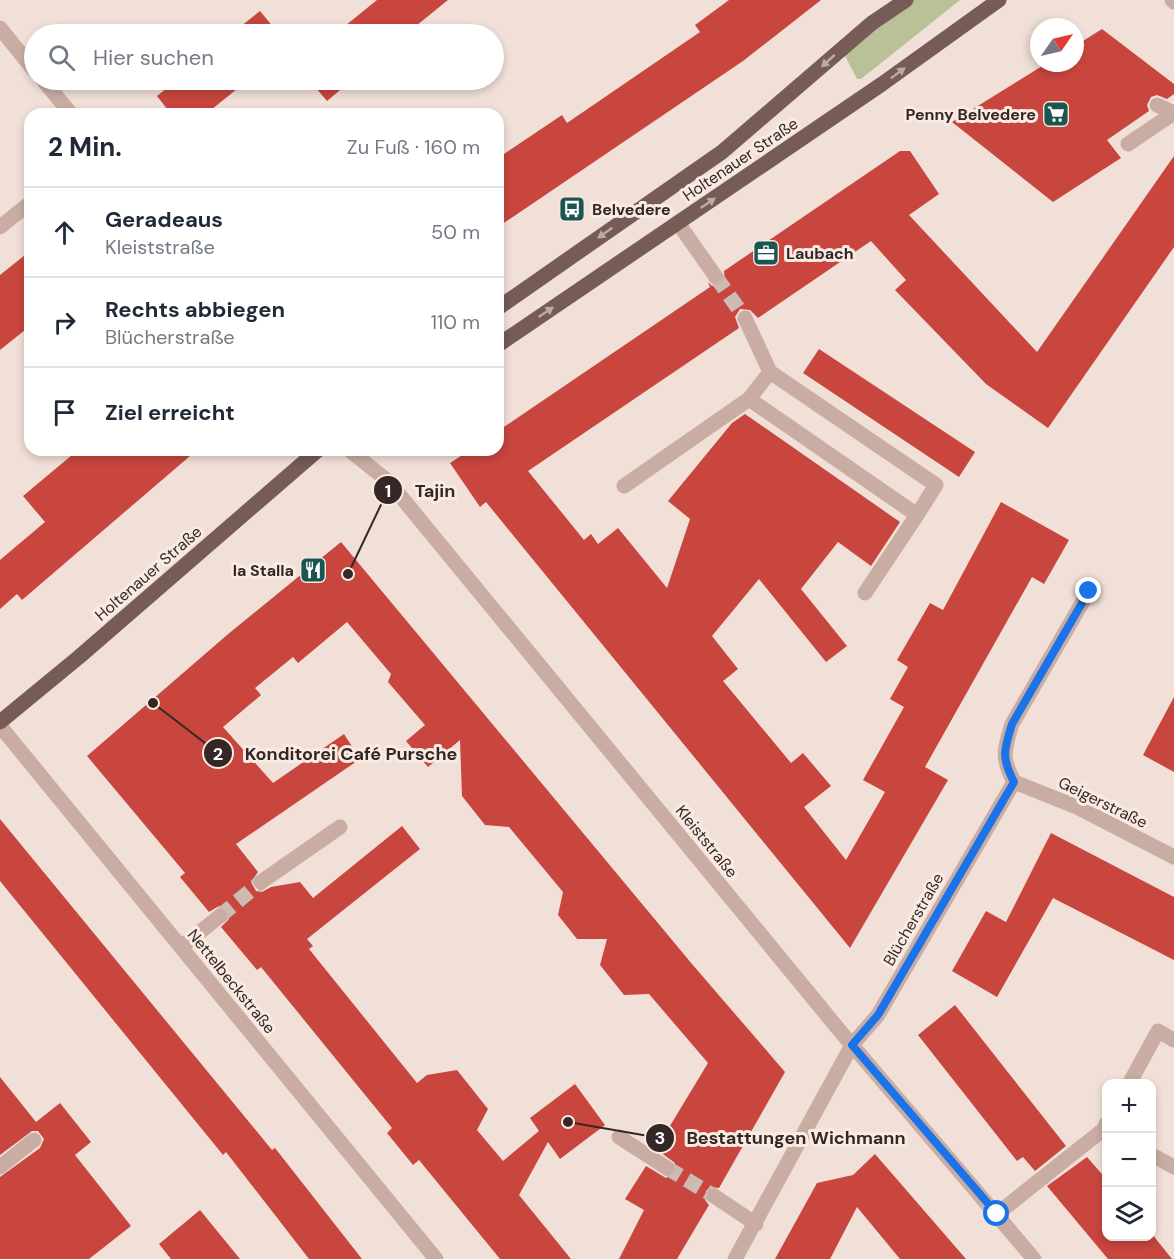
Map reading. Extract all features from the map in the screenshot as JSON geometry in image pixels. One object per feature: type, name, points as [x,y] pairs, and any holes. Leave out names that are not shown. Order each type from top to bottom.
[{"type":"main road","name":"Holtenauer Straße","points":[[504,304],[722,152],[872,22],[906,0]]},
{"type":"main road","name":"Holtenauer Straße","points":[[504,341],[882,84],[999,0]]},
{"type":"main road","name":"Holtenauer Straße","points":[[0,724],[311,456]]},
{"type":"street","points":[[0,28],[24,58]]},
{"type":"street","points":[[51,90],[66,108]]},
{"type":"street","points":[[1157,105],[1174,113]]},
{"type":"street","points":[[1128,144],[1174,113]]},
{"type":"street","points":[[0,227],[24,208]]},
{"type":"street","points":[[678,223],[716,277]]},
{"type":"street","points":[[745,318],[770,372],[936,485],[865,593]]},
{"type":"street","points":[[624,486],[749,399],[770,372]]},
{"type":"street","points":[[749,399],[917,515]]},
{"type":"street","name":"Kleiststraße","points":[[357,456],[388,481],[852,1045],[1034,1259]]},
{"type":"street","points":[[1014,782],[1004,763],[1005,748],[1012,724],[1089,591]]},
{"type":"street","name":"Nettelbeckstraße","points":[[0,724],[431,1257]]},
{"type":"street","name":"Blücherstraße","points":[[735,1259],[852,1045],[878,1015],[1014,782]]},
{"type":"street","name":"Geigerstraße","points":[[1014,782],[1077,807],[1174,857]]},
{"type":"street","points":[[261,882],[340,827]]},
{"type":"street","points":[[181,947],[220,916]]},
{"type":"street","points":[[1131,1079],[1158,1031],[1174,1040]]},
{"type":"street","points":[[997,1214],[1102,1131]]},
{"type":"street","points":[[619,1137],[667,1168]]},
{"type":"street","points":[[0,1167],[34,1140]]},
{"type":"street","points":[[1156,1157],[1174,1167]]},
{"type":"street","points":[[714,1196],[756,1224]]},
{"type":"green space","points":[[912,0],[960,0],[861,79],[857,79],[845,56],[859,39]]},
{"type":"building","points":[[377,0],[448,0],[418,24],[347,24]]},
{"type":"building","points":[[729,0],[821,0],[743,61],[504,223],[504,154],[562,115],[567,123],[700,32],[695,25]]},
{"type":"building","points":[[260,11],[271,24],[244,24]]},
{"type":"building","name":"Penny Belvedere","points":[[1102,29],[1174,84],[1174,94],[1167,99],[1157,95],[1151,97],[1147,105],[1149,111],[1107,140],[1121,158],[1053,202],[952,122],[1033,72],[1084,72],[1084,40]]},
{"type":"building","points":[[164,90],[236,90],[213,108],[166,108],[157,96]]},
{"type":"building","points":[[318,90],[340,90],[327,101]]},
{"type":"building","points":[[900,151],[910,151],[939,194],[909,215],[1037,352],[1174,156],[1174,247],[1048,428],[986,384],[895,290],[906,280],[871,241],[758,318],[750,310],[740,309],[735,317],[739,328],[528,471],[584,540],[591,534],[598,544],[618,528],[667,588],[690,519],[668,501],[732,423],[745,414],[900,522],[871,566],[838,542],[801,589],[847,646],[826,662],[759,579],[712,636],[738,669],[723,681],[791,763],[803,753],[831,786],[804,807],[846,860],[885,792],[863,780],[904,707],[890,699],[908,667],[897,660],[930,603],[943,610],[1001,502],[1069,540],[1044,584],[1032,577],[925,767],[948,780],[850,948],[486,502],[480,507],[450,463],[461,456],[504,456],[504,427],[710,287],[708,282],[712,286],[721,285],[725,281],[724,271]]},
{"type":"building","points":[[24,256],[24,331],[0,350],[0,275]]},
{"type":"building","points":[[819,349],[975,452],[959,477],[803,373]]},
{"type":"building","points":[[71,456],[190,456],[22,600],[17,594],[0,609],[0,560],[45,522],[23,496]]},
{"type":"building","points":[[341,542],[692,964],[785,1072],[719,1188],[710,1187],[706,1191],[705,1200],[709,1205],[677,1259],[619,1259],[644,1210],[625,1199],[646,1166],[666,1178],[675,1173],[675,1163],[656,1149],[708,1063],[649,994],[624,995],[600,965],[607,939],[577,939],[558,915],[563,892],[509,827],[485,825],[462,796],[460,740],[428,767],[406,741],[425,725],[388,682],[391,674],[347,622],[298,663],[293,657],[255,688],[261,695],[223,727],[273,783],[344,734],[360,759],[236,844],[258,872],[251,882],[256,891],[262,892],[271,887],[300,882],[313,898],[402,826],[420,849],[307,939],[313,946],[309,949],[417,1083],[427,1075],[457,1070],[488,1109],[477,1130],[503,1161],[539,1131],[530,1118],[575,1084],[605,1125],[560,1159],[548,1142],[519,1195],[571,1259],[500,1259],[419,1160],[413,1165],[387,1133],[392,1128],[261,967],[257,970],[221,927],[229,919],[227,910],[219,906],[209,912],[180,877],[185,873],[87,756],[227,635]]},
{"type":"building","points":[[1174,697],[1174,772],[1143,755]]},
{"type":"building","points":[[0,819],[272,1150],[275,1148],[362,1259],[309,1259],[226,1152],[223,1155],[0,881]]},
{"type":"building","points":[[1051,833],[1174,897],[1174,960],[1053,898],[997,997],[952,971],[986,911],[1006,922]]},
{"type":"building","points":[[955,1005],[1066,1146],[1035,1171],[1023,1157],[1017,1161],[918,1035]]},
{"type":"building","points":[[0,1077],[36,1122],[60,1103],[91,1142],[75,1155],[131,1226],[89,1259],[0,1259],[0,1177],[40,1148],[44,1139],[38,1131],[32,1131],[0,1155]]},
{"type":"building","points":[[875,1154],[966,1259],[900,1259],[857,1207],[830,1259],[775,1259],[817,1183],[853,1175]]},
{"type":"building","points":[[1087,1157],[1102,1174],[1102,1241],[1156,1241],[1156,1239],[1172,1259],[1108,1259],[1047,1186]]},
{"type":"building","points":[[200,1210],[240,1259],[171,1259],[159,1244]]},
{"type":"tunnel","points":[[716,277],[745,318]]},
{"type":"tunnel","points":[[220,916],[261,882]]},
{"type":"tunnel","points":[[667,1168],[714,1196]]},
{"type":"place","name":"Penny Belvedere","points":[[1056,114]]},
{"type":"place","name":"Belvedere","points":[[572,209]]},
{"type":"place","name":"Laubach","points":[[766,253]]},
{"type":"place","name":"la Stalla","points":[[313,570]]},
{"type":"place","name":"Tajin","points":[[348,574]]},
{"type":"place","name":"Konditorei Café Pursche","points":[[153,703]]},
{"type":"place","name":"Bestattungen Wichmann","points":[[568,1122]]},
{"type":"route","points":[[997,1214],[852,1045],[878,1015],[1014,782],[1004,763],[1005,748],[1012,724],[1089,591]]}]
